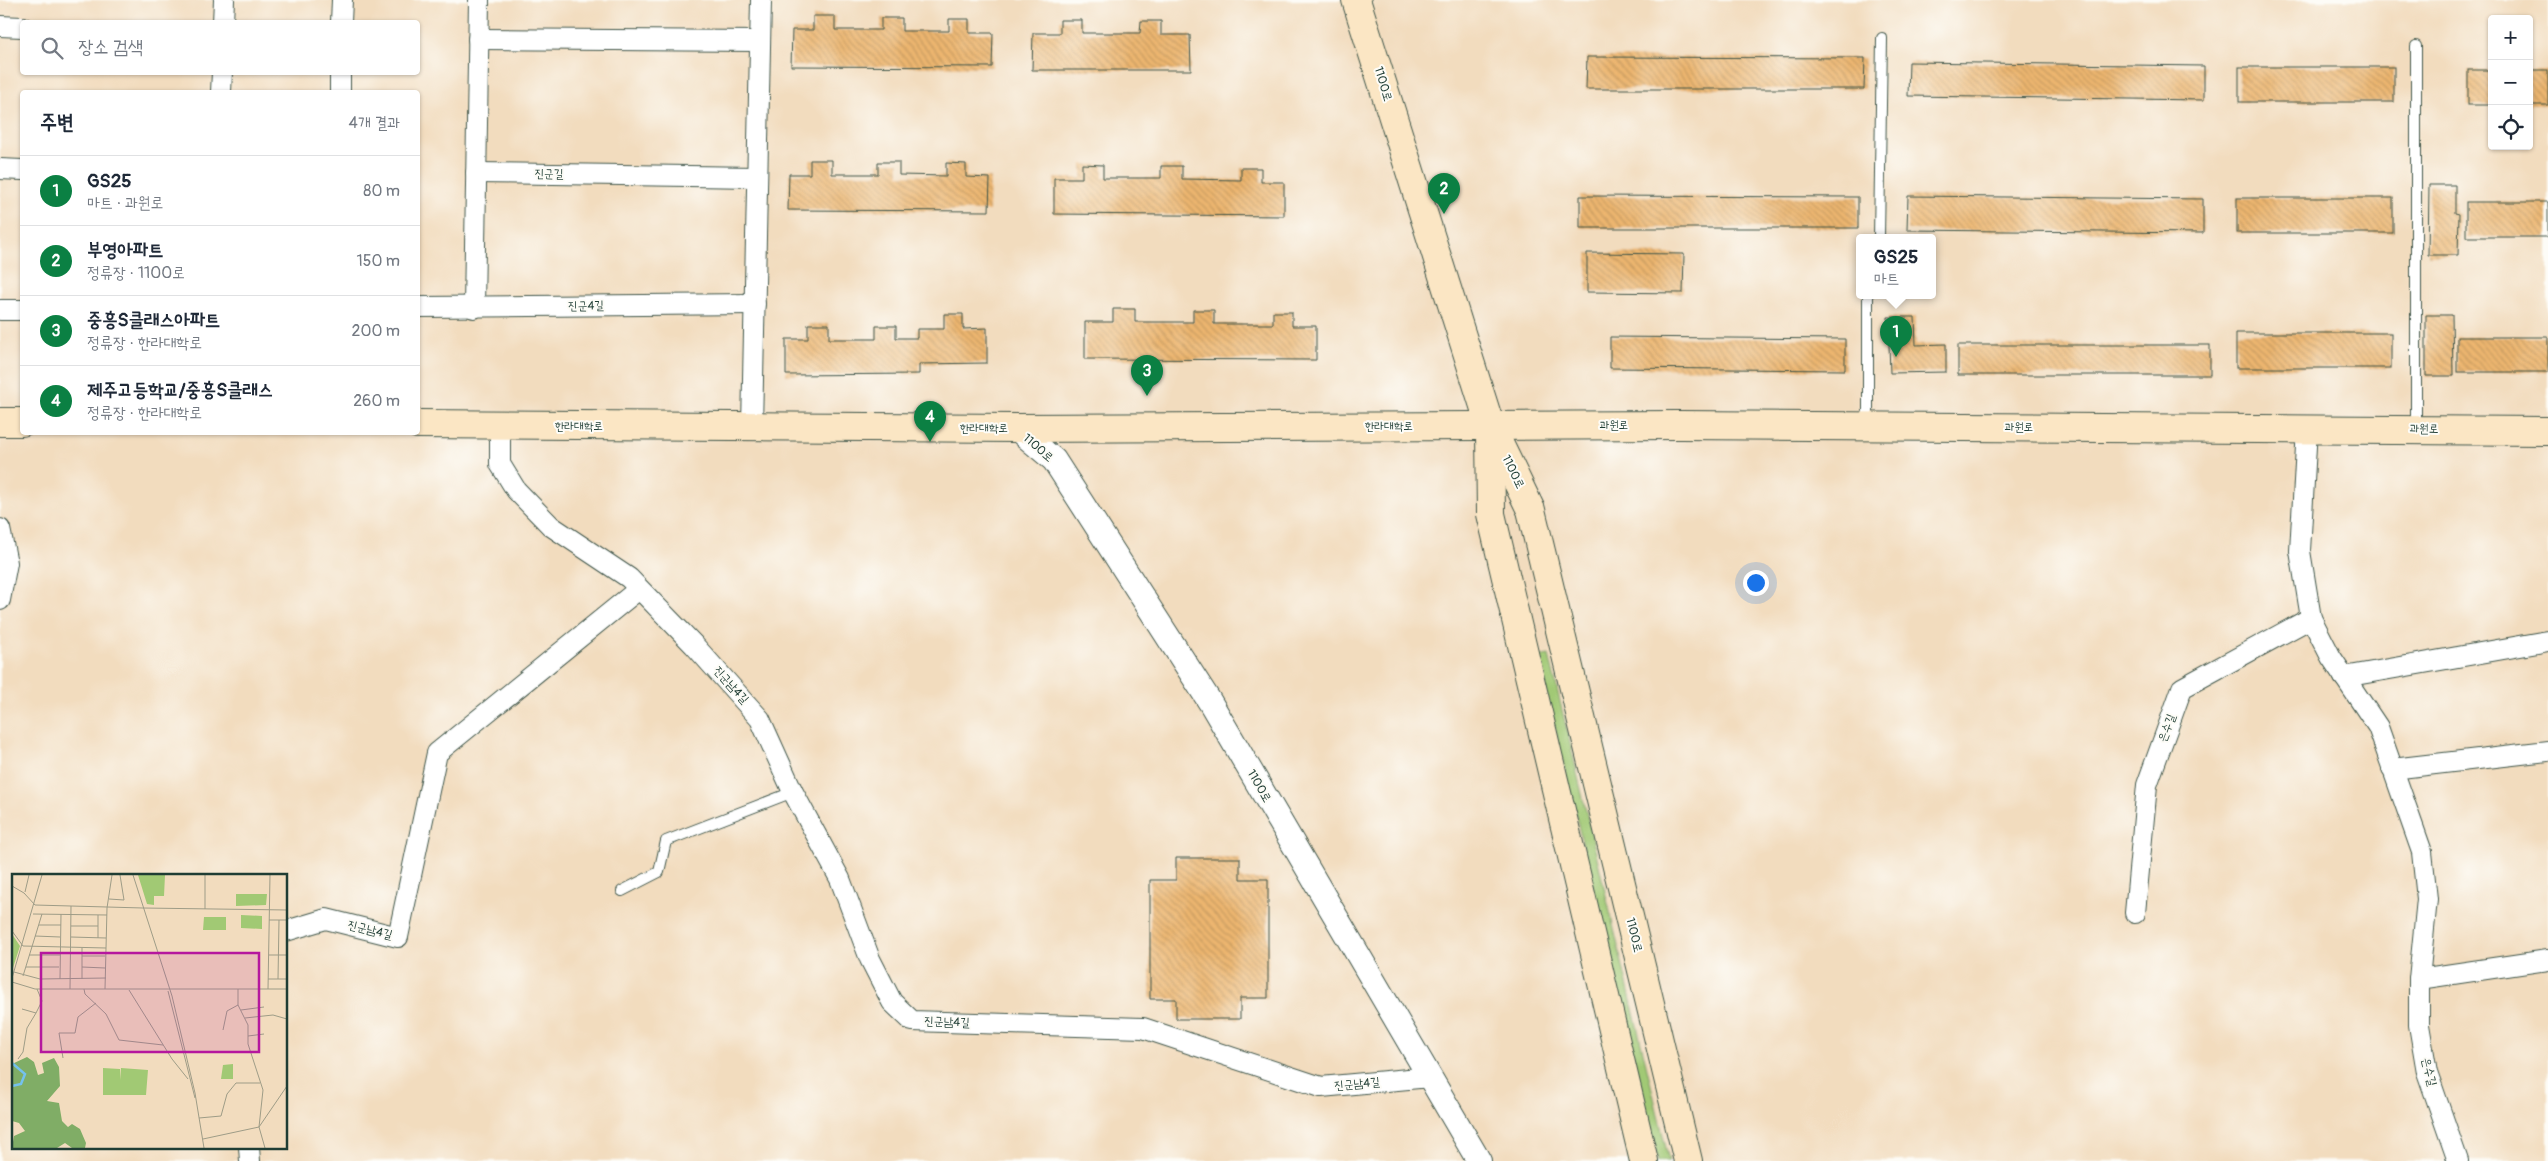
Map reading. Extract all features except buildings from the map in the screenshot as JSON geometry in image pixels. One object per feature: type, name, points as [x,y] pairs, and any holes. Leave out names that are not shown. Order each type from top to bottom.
[{"type":"main road","name":"1100로","points":[[1356,0],[1490,425],[1531,510],[1688,1161]]},
{"type":"main road","points":[[0,422],[20,422]]},
{"type":"main road","name":"한라대학로","points":[[420,424],[1016,428],[1490,425]]},
{"type":"main road","name":"1100로","points":[[1490,425],[1491,514],[1644,1161]]},
{"type":"main road","name":"과원로","points":[[1490,425],[2548,431]]},
{"type":"street","points":[[223,20],[224,0]]},
{"type":"street","points":[[341,20],[342,0]]},
{"type":"street","points":[[474,308],[479,0]]},
{"type":"street","points":[[752,427],[761,0]]},
{"type":"street","points":[[0,26],[20,27]]},
{"type":"street","points":[[478,39],[760,41]]},
{"type":"street","points":[[221,90],[222,75]]},
{"type":"street","points":[[340,75],[340,90]]},
{"type":"street","points":[[0,169],[20,170]]},
{"type":"street","name":"진군길","points":[[476,173],[757,177]]},
{"type":"street","name":"진군4길","points":[[420,307],[755,304]]},
{"type":"street","points":[[0,310],[20,310]]},
{"type":"street","name":"진군남4길","points":[[500,426],[500,464],[516,490],[551,526],[628,578],[700,651],[760,719],[793,792],[840,879],[870,959],[892,1002],[912,1020],[1143,1028],[1321,1087],[1430,1077]]},
{"type":"street","name":"1100로","points":[[1016,428],[1054,460],[1210,702],[1479,1161]]},
{"type":"street","name":"은수길","points":[[2306,429],[2300,552],[2311,618],[2344,677],[2378,727],[2422,852],[2427,899],[2419,979],[2420,1025],[2427,1072],[2458,1161]]},
{"type":"street","points":[[0,529],[7,563],[0,600]]},
{"type":"street","name":"진군남4길","points":[[288,930],[326,919],[398,937],[437,754],[639,589]]},
{"type":"street","name":"은수길","points":[[2135,912],[2146,784],[2182,688],[2311,618]]},
{"type":"street","points":[[2344,677],[2548,641]]},
{"type":"street","points":[[2392,769],[2548,751]]},
{"type":"street","points":[[2419,979],[2548,960]]},
{"type":"street","points":[[249,1148],[250,1161]]},
{"type":"lane","points":[[1879,234],[1882,38]]},
{"type":"lane","points":[[2416,46],[2416,429]]},
{"type":"lane","points":[[1868,299],[1868,426]]},
{"type":"lane","points":[[622,891],[659,872],[666,841],[793,792]]},
{"type":"green space","points":[[1549,655],[1669,1161],[1658,1161],[1538,657]]},
{"type":"place","name":"부영아파트","points":[[1444,214]]},
{"type":"place","name":"GS25","points":[[1896,357]]},
{"type":"place","name":"중흥S클래스아파트","points":[[1147,396]]},
{"type":"place","name":"제주고등학교/중흥S클래스","points":[[930,442]]}]
